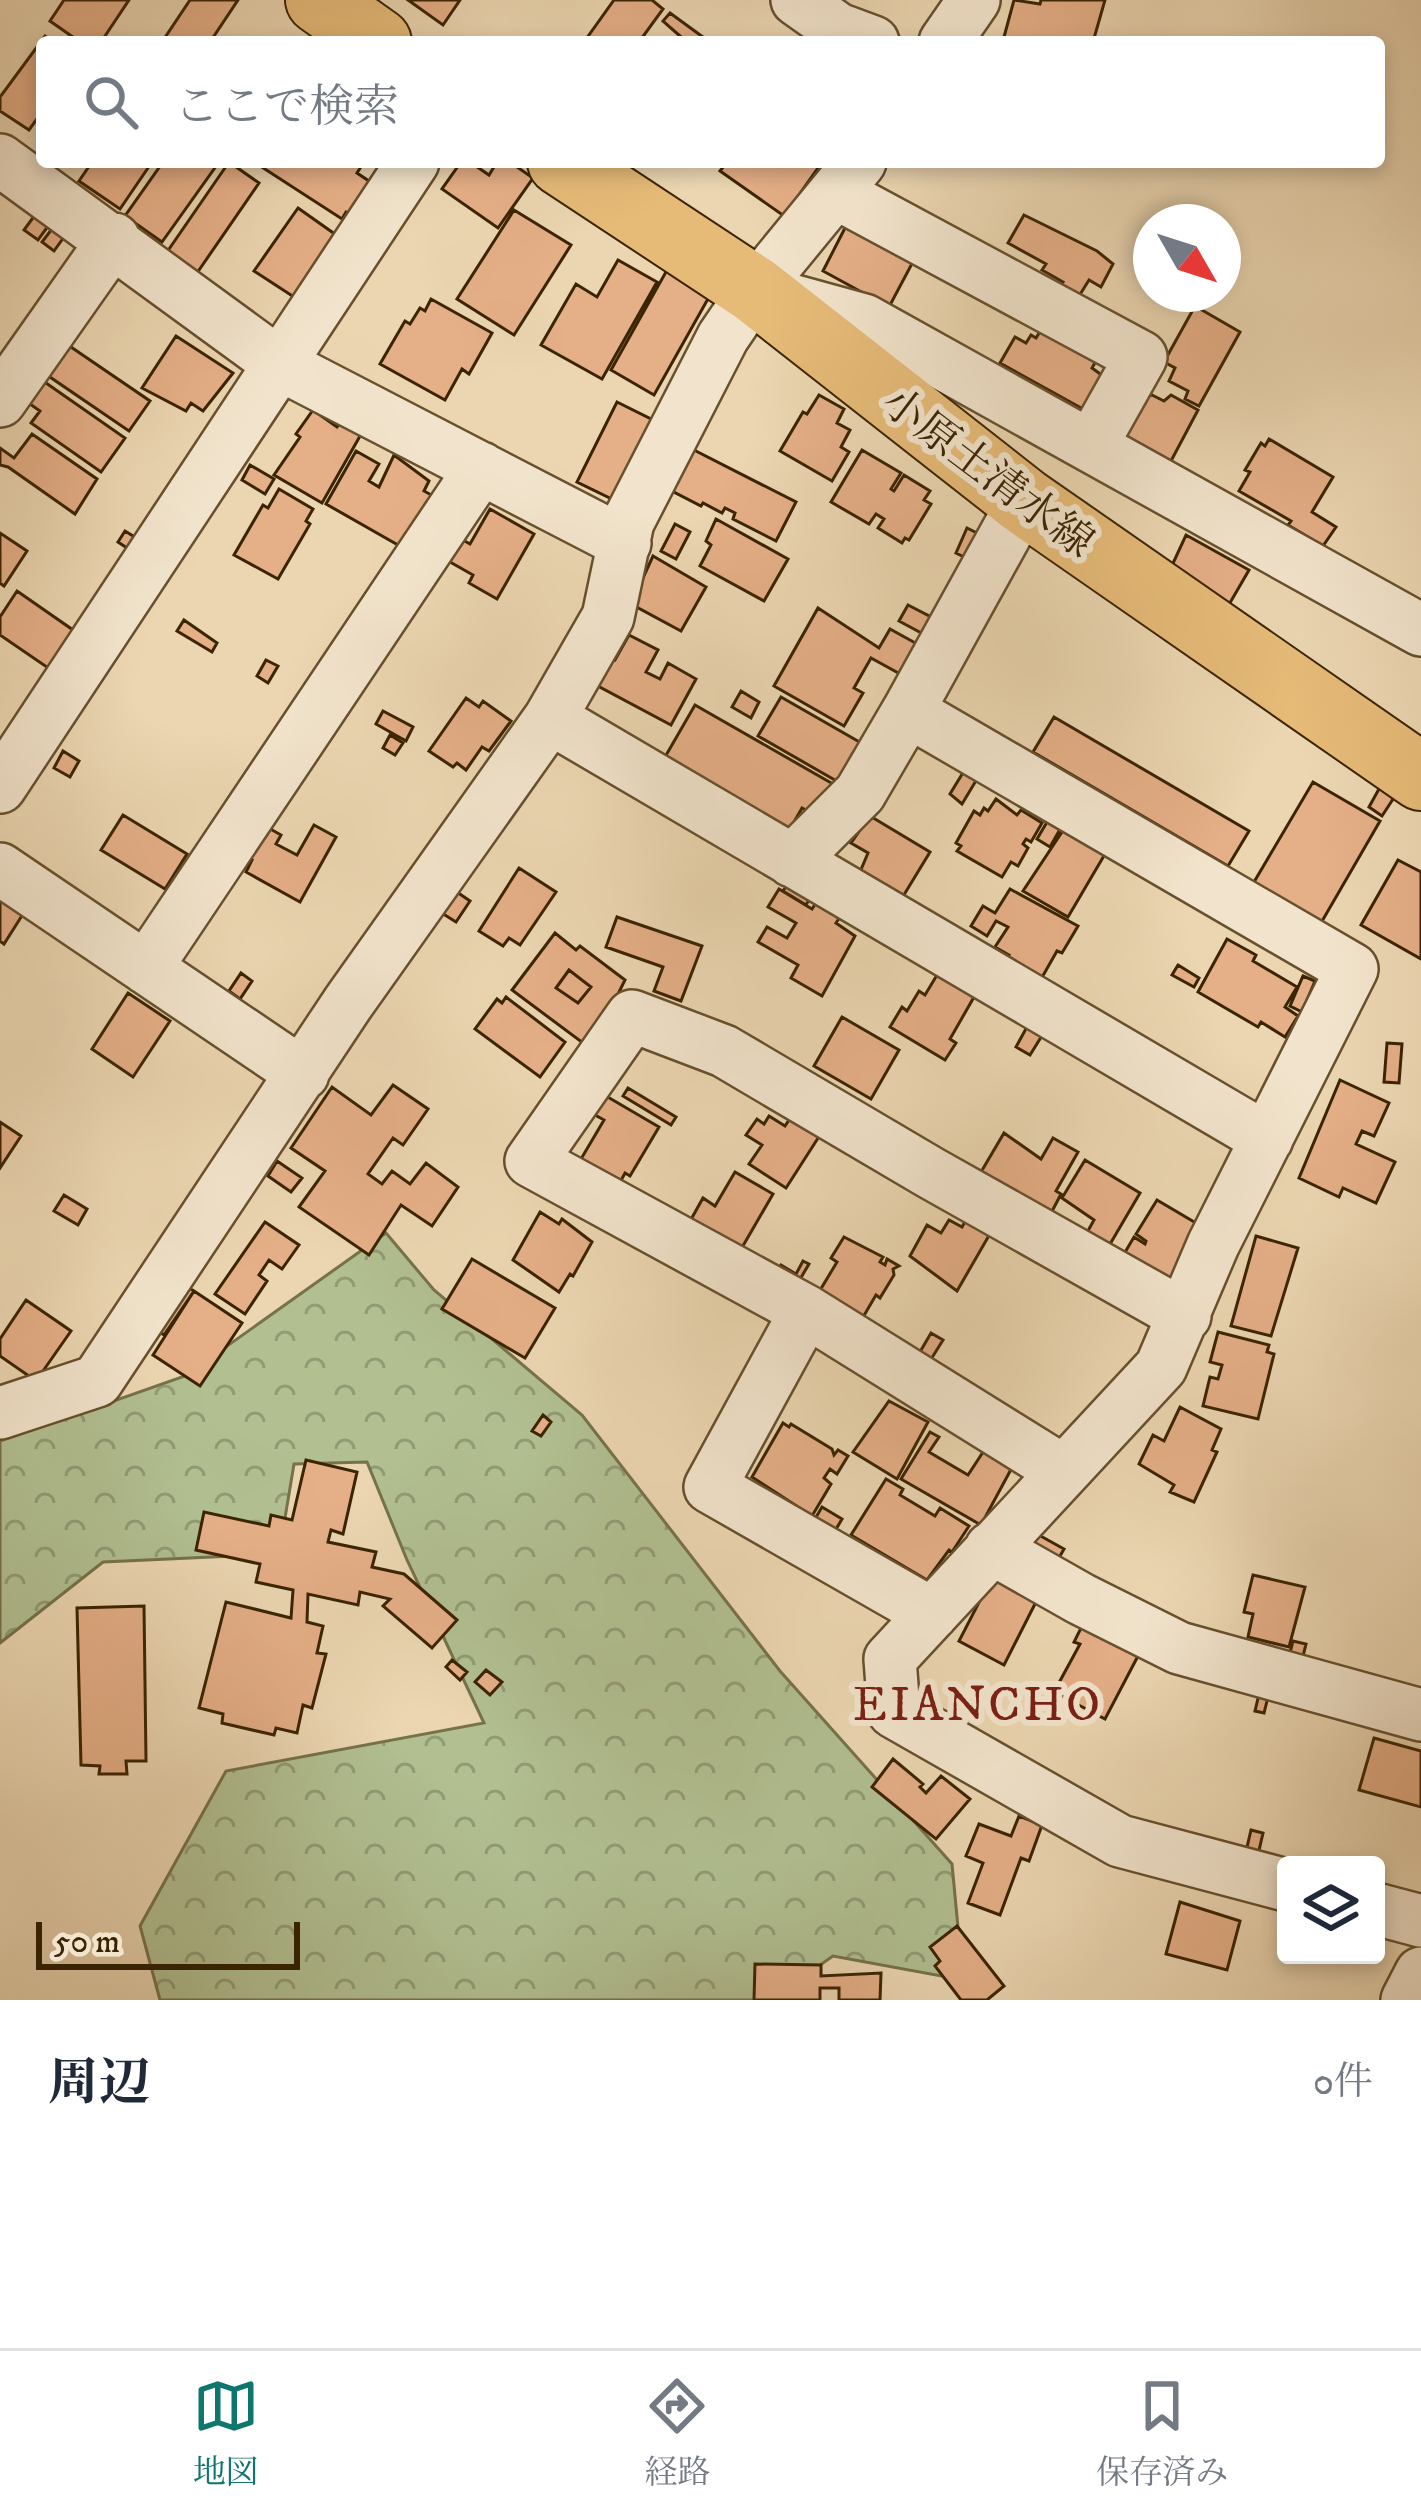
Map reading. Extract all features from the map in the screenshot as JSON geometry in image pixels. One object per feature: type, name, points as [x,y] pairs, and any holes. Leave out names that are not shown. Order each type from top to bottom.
[{"type":"main road","points":[[319,0],[370,36]]},
{"type":"main road","name":"小原土清水線","points":[[570,168],[755,290],[1024,501],[1421,777]]},
{"type":"street","points":[[797,0],[838,29],[857,36]]},
{"type":"street","points":[[949,36],[974,0]]},
{"type":"street","points":[[0,160],[281,365],[626,543]]},
{"type":"street","points":[[0,787],[409,168]]},
{"type":"street","points":[[0,1412],[97,1381],[432,880],[550,718],[608,617],[628,522],[712,358],[755,290],[849,178],[1141,356],[1090,446]]},
{"type":"street","points":[[0,401],[114,239]]},
{"type":"street","points":[[755,290],[864,320],[1421,630]]},
{"type":"street","points":[[146,968],[481,468]]},
{"type":"street","points":[[792,861],[860,793],[1024,501]]},
{"type":"street","points":[[908,711],[1352,969],[1213,1245],[1161,1367],[890,1659],[894,1712],[1120,1840],[1277,1883]]},
{"type":"street","points":[[550,718],[1267,1139]]},
{"type":"street","points":[[0,868],[303,1074]]},
{"type":"street","points":[[1063,1471],[806,1311],[531,1161],[632,1016],[724,1051],[1185,1316]]},
{"type":"street","points":[[806,1311],[710,1487],[932,1614]]},
{"type":"street","points":[[991,1548],[1179,1648],[1421,1715]]},
{"type":"street","points":[[1385,1911],[1421,1921]]},
{"type":"street","points":[[1407,2000],[1421,1973]]},
{"type":"green space","points":[[386,1233],[434,1290],[582,1415],[780,1671],[952,1864],[963,1980],[833,1956],[770,2000],[160,2000],[140,1926],[226,1771],[484,1723],[367,1462],[294,1464],[279,1554],[103,1562],[0,1643],[0,1441],[185,1376]]},
{"type":"building","points":[[64,0],[129,0],[105,36],[71,36],[50,21]]},
{"type":"building","points":[[190,0],[238,0],[214,36],[166,36]]},
{"type":"building","points":[[408,0],[460,0],[443,25]]},
{"type":"building","points":[[614,0],[652,0],[663,9],[643,36],[588,36]]},
{"type":"building","points":[[1014,0],[1040,4],[1041,0],[1105,0],[1095,36],[1004,36]]},
{"type":"building","points":[[670,13],[702,36],[680,36],[663,21]]},
{"type":"building","points":[[36,48],[36,120],[29,130],[0,111],[0,97]]},
{"type":"building","points":[[88,168],[148,168],[120,209],[79,181]]},
{"type":"building","points":[[159,168],[215,168],[162,242],[125,216]]},
{"type":"building","points":[[225,168],[238,168],[259,183],[197,273],[167,252]]},
{"type":"building","points":[[263,168],[360,168],[357,173],[375,185],[354,217],[346,212],[342,219]]},
{"type":"building","points":[[457,168],[479,168],[489,175],[493,168],[519,168],[533,178],[498,228],[442,189]]},
{"type":"building","points":[[722,168],[818,168],[784,216],[720,171]]},
{"type":"building","points":[[40,208],[54,218],[38,240],[24,230]]},
{"type":"building","points":[[298,208],[339,237],[297,299],[254,271]]},
{"type":"building","points":[[514,210],[571,245],[514,335],[457,299]]},
{"type":"building","points":[[1024,215],[1097,251],[1113,264],[1101,287],[1089,280],[1076,301],[1058,290],[1063,282],[1042,270],[1046,264],[1008,243]]},
{"type":"building","points":[[58,221],[69,230],[54,251],[42,242]]},
{"type":"building","points":[[853,227],[915,258],[889,307],[823,271],[845,228]]},
{"type":"building","points":[[618,260],[657,282],[602,379],[541,345],[576,284],[597,297]]},
{"type":"building","points":[[667,270],[709,297],[654,395],[611,370]]},
{"type":"building","points":[[431,299],[492,333],[469,374],[462,369],[445,400],[380,364],[405,321],[410,324]]},
{"type":"building","points":[[1192,312],[1205,312],[1240,332],[1199,406],[1185,399],[1188,391],[1169,381],[1175,368],[1164,362]]},
{"type":"building","points":[[1041,330],[1096,361],[1092,368],[1103,376],[1083,409],[1000,363],[1015,337],[1026,343]]},
{"type":"building","points":[[176,336],[233,373],[203,411],[191,403],[186,411],[142,388]]},
{"type":"building","points":[[68,345],[150,401],[129,431],[47,375]]},
{"type":"building","points":[[36,376],[125,438],[101,472],[31,423],[40,411],[20,397]]},
{"type":"building","points":[[819,395],[844,409],[837,423],[850,430],[841,447],[849,452],[832,481],[780,451]]},
{"type":"building","points":[[1171,395],[1198,410],[1171,461],[1116,431],[1145,396],[1164,401]]},
{"type":"building","points":[[617,402],[657,422],[618,502],[577,482]]},
{"type":"building","points":[[313,410],[337,427],[344,418],[364,429],[322,503],[274,475]]},
{"type":"building","points":[[32,434],[97,479],[75,514],[0,465],[0,448],[14,458]]},
{"type":"building","points":[[1269,439],[1333,477],[1312,512],[1336,527],[1323,546],[1239,491],[1250,472],[1245,470],[1261,443],[1265,446]]},
{"type":"building","points":[[690,448],[796,502],[776,541],[733,519],[735,513],[725,508],[722,513],[670,490]]},
{"type":"building","points":[[862,450],[901,473],[894,491],[904,475],[930,491],[924,500],[931,504],[909,540],[902,543],[878,528],[884,519],[876,514],[869,524],[831,502]]},
{"type":"building","points":[[356,451],[379,464],[369,481],[379,487],[394,455],[429,481],[424,491],[435,497],[405,549],[326,504]]},
{"type":"building","points":[[250,465],[274,479],[265,494],[242,480]]},
{"type":"building","points":[[279,489],[313,509],[306,521],[310,524],[278,579],[234,555],[263,505],[268,508]]},
{"type":"building","points":[[490,509],[534,534],[497,599],[469,583],[473,575],[443,558],[456,536],[470,544]]},
{"type":"building","points":[[716,519],[788,559],[764,601],[700,566],[711,545],[706,541]]},
{"type":"building","points":[[675,524],[690,532],[676,559],[661,551]]},
{"type":"building","points":[[967,528],[977,533],[966,558],[956,553]]},
{"type":"building","points":[[125,531],[141,541],[133,552],[118,542]]},
{"type":"building","points":[[0,533],[27,551],[4,586],[0,583]]},
{"type":"building","points":[[1186,535],[1249,570],[1227,608],[1169,572]]},
{"type":"building","points":[[653,556],[706,587],[681,631],[631,604]]},
{"type":"building","points":[[17,591],[73,630],[62,646],[68,650],[54,672],[0,635],[0,617]]},
{"type":"building","points":[[908,605],[933,618],[925,635],[899,621]]},
{"type":"building","points":[[818,608],[879,648],[890,629],[919,645],[902,675],[871,658],[854,688],[863,693],[844,726],[774,686]]},
{"type":"building","points":[[184,620],[217,643],[212,652],[177,631]]},
{"type":"building","points":[[629,635],[658,650],[646,672],[660,679],[668,663],[696,679],[671,725],[596,685],[607,655],[615,660]]},
{"type":"building","points":[[266,660],[278,666],[268,683],[257,676]]},
{"type":"building","points":[[741,691],[759,702],[751,718],[732,707]]},
{"type":"building","points":[[781,697],[863,744],[840,783],[758,736]]},
{"type":"building","points":[[466,698],[479,707],[483,701],[511,721],[489,751],[482,747],[466,770],[429,751]]},
{"type":"building","points":[[695,705],[833,784],[815,815],[802,808],[790,829],[665,757]]},
{"type":"building","points":[[383,711],[413,727],[406,741],[376,724]]},
{"type":"building","points":[[1054,717],[1249,831],[1228,866],[1033,752]]},
{"type":"building","points":[[390,735],[403,743],[395,755],[383,748]]},
{"type":"building","points":[[63,751],[79,761],[70,777],[54,768]]},
{"type":"building","points":[[964,771],[977,779],[962,804],[950,794]]},
{"type":"building","points":[[1313,782],[1380,821],[1321,923],[1254,882]]},
{"type":"building","points":[[1380,787],[1395,796],[1382,816],[1369,807]]},
{"type":"building","points":[[996,799],[1017,815],[1021,810],[1042,823],[1031,842],[1026,839],[1023,844],[1028,848],[1018,866],[1011,862],[1002,877],[957,851],[961,846],[956,843],[974,811],[980,815],[984,808],[988,811]]},
{"type":"building","points":[[123,815],[187,854],[165,889],[101,850]]},
{"type":"building","points":[[870,816],[930,852],[899,903],[857,879],[868,853],[851,843]]},
{"type":"building","points":[[1050,817],[1063,824],[1050,847],[1037,839]]},
{"type":"building","points":[[258,822],[281,835],[276,844],[297,855],[314,825],[336,837],[300,902],[246,872]]},
{"type":"building","points":[[1064,829],[1105,854],[1068,917],[1023,891]]},
{"type":"building","points":[[1398,860],[1421,872],[1421,959],[1361,925]]},
{"type":"building","points":[[519,868],[556,892],[520,945],[509,938],[503,946],[479,931]]},
{"type":"building","points":[[788,884],[811,896],[806,905],[783,891]]},
{"type":"building","points":[[451,888],[470,901],[456,922],[437,910]]},
{"type":"building","points":[[779,889],[812,909],[816,903],[840,917],[836,923],[855,936],[822,996],[791,978],[798,965],[758,942],[767,927],[787,938],[796,923],[768,907]]},
{"type":"building","points":[[1010,889],[1078,926],[1036,988],[1002,968],[1009,955],[995,947],[1008,927],[996,921],[987,936],[971,926],[983,906],[995,913]]},
{"type":"building","points":[[0,899],[23,914],[4,944],[0,941]]},
{"type":"building","points":[[617,917],[702,946],[681,1001],[654,991],[663,967],[606,947]]},
{"type":"building","points":[[555,933],[625,980],[618,994],[622,997],[587,1046],[512,990]]},
{"type":"building","points":[[1227,939],[1297,987],[1285,1007],[1298,1016],[1285,1037],[1198,992]]},
{"type":"building","points":[[1178,965],[1199,978],[1194,987],[1172,975]]},
{"type":"building","points":[[569,970],[591,987],[578,1003],[556,988]]},
{"type":"building","points":[[241,973],[252,981],[240,999],[229,991]]},
{"type":"building","points":[[937,975],[974,997],[950,1039],[956,1043],[945,1060],[890,1027],[919,991],[925,995]]},
{"type":"building","points":[[1303,976],[1315,981],[1302,1012],[1290,1006]]},
{"type":"building","points":[[128,993],[170,1021],[133,1077],[92,1049]]},
{"type":"building","points":[[506,997],[565,1042],[540,1077],[475,1029],[497,999],[502,1003]]},
{"type":"building","points":[[842,1017],[899,1050],[871,1099],[814,1066]]},
{"type":"building","points":[[1028,1025],[1043,1034],[1030,1055],[1016,1047]]},
{"type":"building","points":[[1387,1043],[1402,1044],[1399,1083],[1384,1082]]},
{"type":"building","points":[[1340,1080],[1389,1103],[1374,1136],[1362,1131],[1356,1144],[1395,1162],[1376,1203],[1343,1188],[1339,1197],[1299,1178]]},
{"type":"building","points":[[393,1085],[428,1109],[403,1145],[393,1138],[368,1174],[382,1184],[392,1171],[410,1184],[426,1163],[458,1187],[432,1226],[401,1205],[369,1255],[299,1207],[325,1171],[291,1148],[332,1087],[371,1115]]},
{"type":"building","points":[[628,1088],[676,1117],[671,1125],[623,1096]]},
{"type":"building","points":[[606,1096],[659,1127],[630,1176],[625,1173],[619,1184],[578,1164],[604,1120],[595,1115]]},
{"type":"building","points":[[769,1116],[785,1126],[791,1117],[820,1135],[786,1188],[749,1164],[762,1145],[746,1135],[757,1119],[764,1124]]},
{"type":"building","points":[[0,1122],[21,1136],[0,1168]]},
{"type":"building","points":[[1004,1133],[1041,1159],[1053,1138],[1078,1152],[1056,1191],[1061,1194],[1049,1217],[981,1172]]},
{"type":"building","points":[[1085,1160],[1140,1193],[1106,1251],[1084,1238],[1094,1220],[1062,1198]]},
{"type":"building","points":[[277,1161],[302,1178],[291,1192],[268,1176]]},
{"type":"building","points":[[735,1172],[773,1194],[740,1251],[689,1223],[703,1198],[715,1206]]},
{"type":"building","points":[[64,1195],[87,1209],[78,1225],[54,1211]]},
{"type":"building","points":[[1157,1200],[1201,1226],[1168,1282],[1121,1259],[1134,1237],[1145,1244],[1136,1234]]},
{"type":"building","points":[[540,1212],[559,1224],[562,1219],[592,1242],[559,1292],[513,1260]]},
{"type":"building","points":[[967,1218],[991,1232],[957,1291],[910,1256],[927,1225],[941,1233],[949,1220],[962,1227]]},
{"type":"building","points":[[265,1222],[299,1245],[282,1269],[269,1260],[259,1275],[267,1281],[245,1314],[215,1294]]},
{"type":"building","points":[[1256,1236],[1298,1248],[1271,1336],[1231,1326]]},
{"type":"building","points":[[844,1237],[883,1257],[880,1262],[885,1265],[887,1259],[899,1266],[859,1324],[819,1292],[837,1262],[831,1258]]},
{"type":"building","points":[[472,1259],[555,1308],[525,1358],[442,1309]]},
{"type":"building","points":[[803,1261],[809,1264],[793,1291],[773,1279],[781,1265],[796,1274]]},
{"type":"building","points":[[189,1288],[194,1291],[164,1335],[158,1331]]},
{"type":"building","points":[[194,1291],[242,1323],[200,1386],[153,1355]]},
{"type":"building","points":[[26,1300],[71,1331],[36,1381],[0,1356],[0,1339]]},
{"type":"building","points":[[1218,1332],[1269,1345],[1267,1352],[1274,1354],[1258,1419],[1203,1406],[1210,1377],[1218,1379],[1222,1365],[1210,1362]]},
{"type":"building","points":[[931,1333],[943,1340],[928,1364],[917,1357]]},
{"type":"building","points":[[889,1401],[928,1422],[897,1479],[853,1452]]},
{"type":"building","points":[[1180,1407],[1221,1429],[1212,1450],[1217,1452],[1194,1502],[1170,1492],[1174,1485],[1139,1464],[1153,1435],[1164,1441]]},
{"type":"building","points":[[543,1415],[551,1422],[541,1436],[532,1431]]},
{"type":"building","points":[[783,1423],[832,1449],[834,1455],[838,1450],[848,1456],[837,1474],[830,1469],[824,1478],[831,1484],[812,1516],[752,1477]]},
{"type":"building","points":[[930,1432],[939,1437],[929,1452],[968,1475],[987,1446],[1015,1462],[981,1525],[901,1479]]},
{"type":"building","points":[[306,1460],[357,1472],[343,1534],[331,1530],[328,1542],[376,1552],[372,1567],[404,1574],[457,1620],[432,1648],[383,1606],[390,1599],[360,1592],[358,1605],[308,1594],[307,1622],[323,1626],[317,1653],[326,1654],[312,1708],[303,1705],[297,1733],[276,1728],[274,1735],[222,1723],[223,1714],[199,1708],[226,1602],[291,1618],[293,1590],[256,1582],[260,1564],[196,1550],[204,1512],[269,1526],[271,1515],[292,1520]]},
{"type":"building","points":[[886,1479],[903,1489],[900,1495],[935,1516],[940,1508],[969,1526],[927,1580],[851,1535]]},
{"type":"building","points":[[886,1479],[903,1489],[900,1495],[935,1516],[940,1508],[969,1526],[927,1580],[851,1535]]},
{"type":"building","points":[[822,1507],[842,1519],[832,1536],[812,1524]]},
{"type":"building","points":[[1037,1534],[1064,1549],[1056,1563],[1029,1548]]},
{"type":"building","points":[[1253,1575],[1305,1587],[1289,1647],[1248,1637],[1253,1614],[1244,1612]]},
{"type":"building","points":[[991,1579],[1038,1598],[1004,1665],[959,1641]]},
{"type":"building","points":[[144,1606],[146,1761],[126,1761],[127,1774],[99,1774],[100,1766],[81,1765],[77,1608]]},
{"type":"building","points":[[1083,1624],[1139,1654],[1105,1719],[1054,1692],[1080,1644],[1074,1642]]},
{"type":"building","points":[[1293,1641],[1306,1644],[1301,1664],[1288,1661]]},
{"type":"building","points":[[452,1660],[467,1672],[460,1680],[446,1667]]},
{"type":"building","points":[[486,1670],[502,1682],[490,1695],[475,1682]]},
{"type":"building","points":[[1260,1690],[1269,1693],[1264,1713],[1255,1711]]},
{"type":"building","points":[[1374,1738],[1421,1751],[1421,1807],[1359,1790]]},
{"type":"building","points":[[893,1759],[923,1784],[920,1787],[926,1793],[941,1776],[970,1799],[936,1839],[872,1787]]},
{"type":"building","points":[[1019,1816],[1042,1825],[1029,1861],[1021,1858],[1000,1915],[968,1903],[983,1863],[966,1856],[979,1824],[1011,1836]]},
{"type":"building","points":[[1251,1830],[1263,1833],[1257,1859],[1245,1856]]},
{"type":"building","points":[[1180,1902],[1240,1921],[1227,1970],[1166,1954]]},
{"type":"building","points":[[957,1926],[1004,1986],[987,2000],[961,2000],[935,1966],[940,1961],[930,1947]]},
{"type":"building","points":[[755,1964],[821,1965],[821,1976],[881,1973],[880,2000],[839,2000],[839,1988],[820,1988],[820,2000],[754,2000]]},
{"type":"district","name":"EIANCHO","points":[[978,1703]]}]
